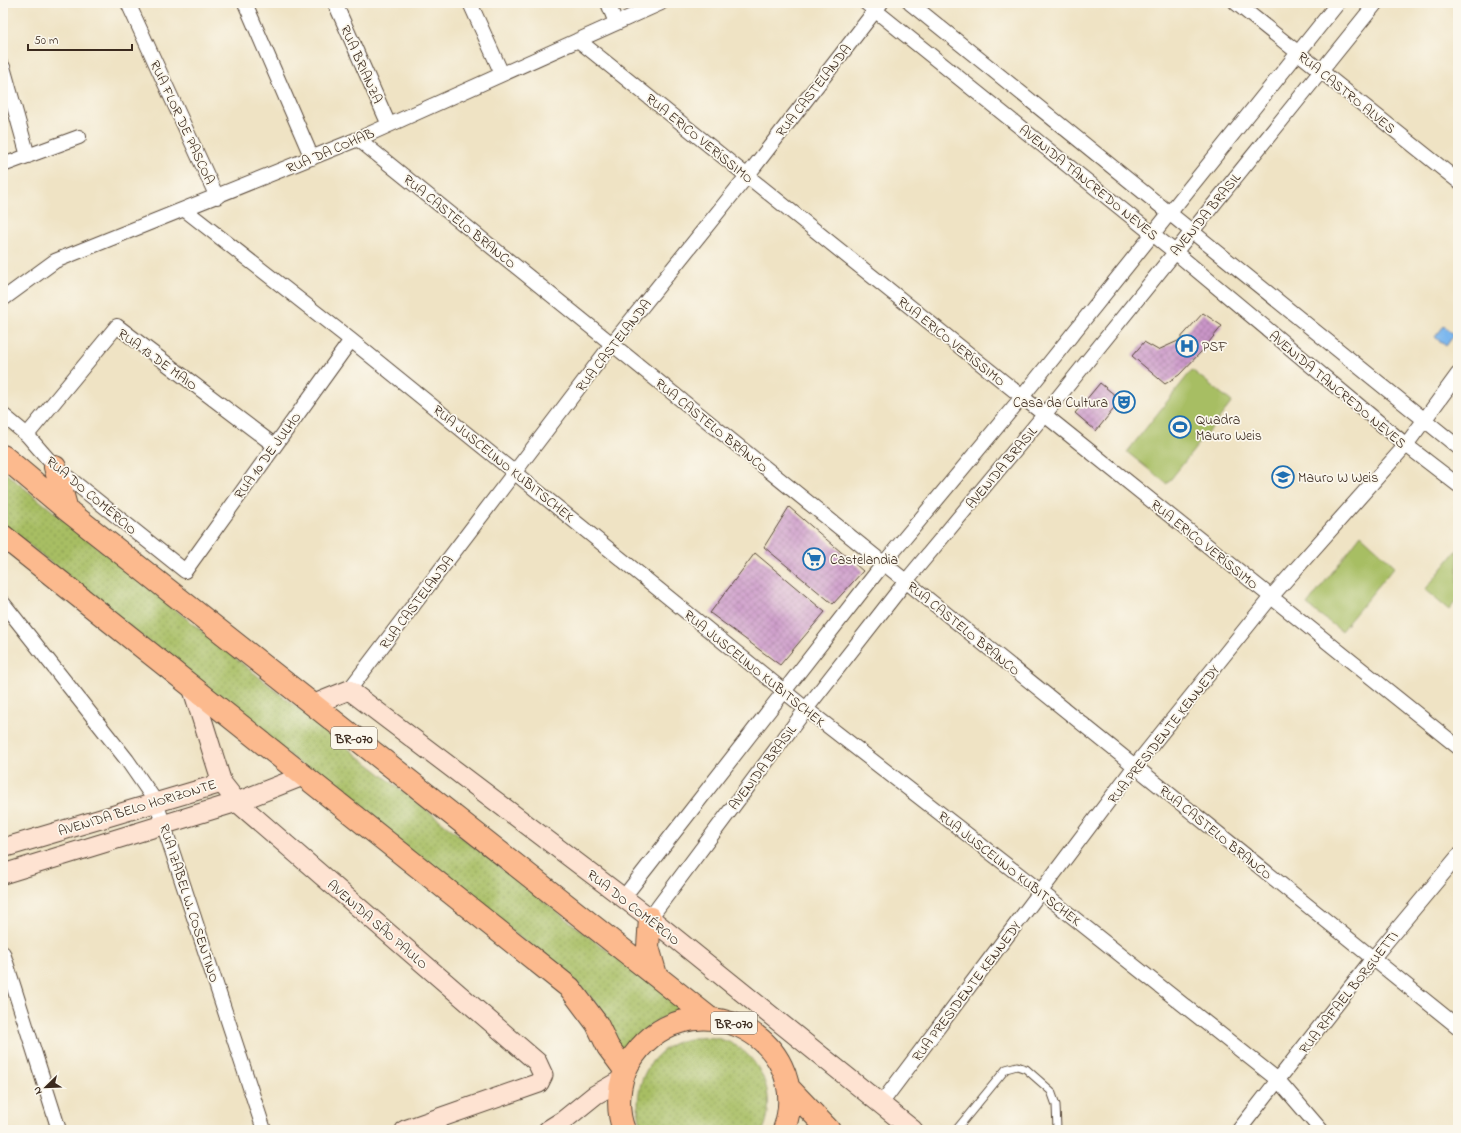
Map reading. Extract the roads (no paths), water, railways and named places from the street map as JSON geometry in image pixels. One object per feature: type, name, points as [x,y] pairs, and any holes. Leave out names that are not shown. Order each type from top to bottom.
[{"type":"highway","name":"BR-070","points":[[3,456],[67,510],[312,705],[708,1017]]},
{"type":"highway","points":[[55,467],[67,510]]},
{"type":"highway","points":[[3,536],[570,988],[597,1024],[623,1075]]},
{"type":"highway","points":[[650,918],[648,947],[656,975]]},
{"type":"highway","name":"BR-070","points":[[624,1130],[619,1100],[623,1075],[637,1050],[657,1032],[681,1020],[708,1017],[736,1023],[760,1038],[778,1060],[788,1087],[789,1116],[784,1130]]},
{"type":"highway","name":"BR-070","points":[[788,1087],[829,1130]]},
{"type":"street","name":"RUA FLOR DE PASCOA","points":[[128,3],[217,197]]},
{"type":"street","points":[[245,3],[312,158]]},
{"type":"street","name":"RUA BRIANZA","points":[[335,3],[389,125]]},
{"type":"street","points":[[470,3],[502,74]]},
{"type":"street","points":[[608,3],[616,23]]},
{"type":"street","name":"RUA DA COHAB","points":[[3,300],[55,261],[185,210],[358,139],[661,3]]},
{"type":"street","name":"AVENIDA TANCREDO NEVES","points":[[910,3],[1458,447]]},
{"type":"street","name":"RUA CASTRO ALVES","points":[[1236,3],[1458,181]]},
{"type":"street","name":"AVENIDA BRASIL","points":[[623,898],[884,563],[1022,397],[1338,3]]},
{"type":"street","name":"AVENIDA BRASIL","points":[[650,918],[806,709],[906,581],[1044,415],[1320,70],[1376,3]]},
{"type":"street","name":"AVENIDA TANCREDO NEVES","points":[[874,5],[1175,252],[1406,445],[1458,486]]},
{"type":"street","name":"RUA CASTELANDA","points":[[349,690],[612,344],[747,176],[874,5]]},
{"type":"street","name":"RUA ERICO VERÍSSIMO","points":[[578,40],[1458,747]]},
{"type":"street","points":[[3,67],[28,156]]},
{"type":"street","points":[[3,166],[79,137]]},
{"type":"street","name":"RUA CASTELO BRANCO","points":[[358,139],[1458,1027]]},
{"type":"street","name":"RUA JUSCELINO KUBITSCHEK","points":[[185,210],[351,340],[806,709],[1040,891],[1278,1080],[1321,1130]]},
{"type":"street","name":"RUA 13 DE MAIO","points":[[27,435],[117,326],[274,445]]},
{"type":"street","name":"RUA 10 DE JULHO","points":[[185,571],[274,445],[351,340]]},
{"type":"street","name":"RUA PRESIDENTE KENNEDY","points":[[880,1105],[1040,891],[1136,766],[1271,597],[1406,445],[1458,374]]},
{"type":"street","name":"RUA DO COMÉRCIO","points":[[3,415],[27,435],[55,467],[185,571]]},
{"type":"street","name":"RUA IZABEL W. COSENTINO","points":[[3,603],[127,760],[156,802],[264,1130]]},
{"type":"street","name":"AVENIDA BELO HORIZONTE","points":[[3,848],[222,783],[192,687]]},
{"type":"street","points":[[312,705],[349,690]]},
{"type":"street","name":"RUA DO COMÉRCIO","points":[[349,690],[650,918],[880,1105],[913,1130]]},
{"type":"street","name":"AVENIDA BELO HORIZONTE","points":[[3,874],[237,802],[303,776]]},
{"type":"street","name":"AVENIDA SÃO PAULO","points":[[222,783],[237,802],[537,1062],[544,1075],[539,1083],[405,1130]]},
{"type":"street","name":"RUA RAFAEL BORGUETTI","points":[[1239,1130],[1373,958],[1458,856]]},
{"type":"street","points":[[3,953],[59,1130]]},
{"type":"street","points":[[548,1130],[564,1120],[623,1075]]},
{"type":"lane","points":[[956,1130],[1006,1069],[1017,1066],[1026,1069],[1051,1091],[1056,1105],[1057,1130]]},
{"type":"water","points":[[1444,326],[1454,335],[1446,346],[1435,337]]},
{"type":"place","name":"PSF","points":[[1187,346]]},
{"type":"place","name":"Casa da Cultura","points":[[1124,402]]},
{"type":"place","name":"Quadra Mauro Weis","points":[[1180,427]]},
{"type":"place","name":"Mauro W Weis","points":[[1283,477]]},
{"type":"place","name":"Castelandia","points":[[814,559]]}]
